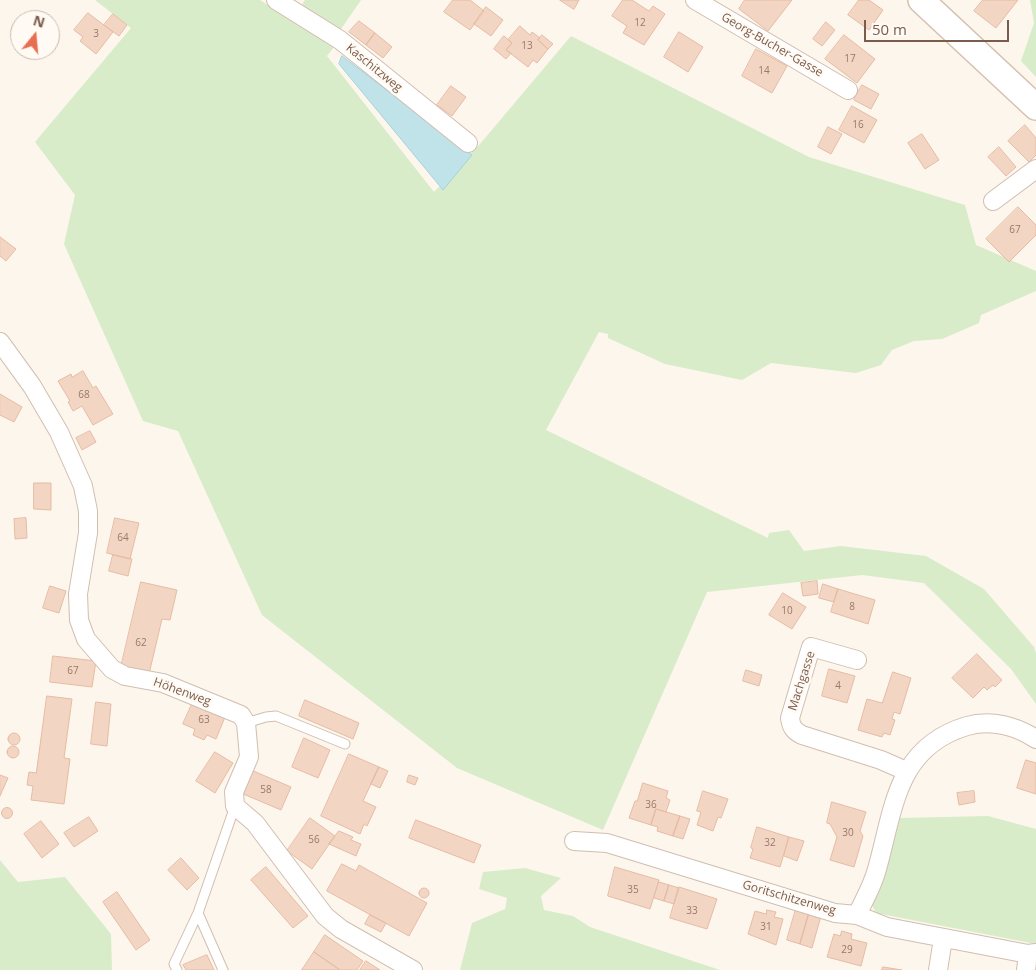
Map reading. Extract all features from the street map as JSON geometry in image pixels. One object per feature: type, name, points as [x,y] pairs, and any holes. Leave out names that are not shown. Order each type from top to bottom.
[{"type":"street","name":"Kaschitzweg","points":[[276,0],[340,40],[468,143]]},
{"type":"street","name":"Georg-Bucher-Gasse","points":[[695,0],[848,90]]},
{"type":"street","points":[[921,0],[1036,107]]},
{"type":"street","points":[[993,201],[1036,169]]},
{"type":"street","name":"Höhenweg","points":[[0,342],[32,386],[59,432],[83,486],[88,511],[88,533],[78,594],[79,620],[86,640],[112,669],[125,676],[171,686],[241,715],[246,723]]},
{"type":"street","name":"Machgasse","points":[[857,660],[811,647],[790,718],[791,725],[802,736],[881,760],[906,772]]},
{"type":"street","points":[[246,723],[249,757],[234,792],[235,806],[255,823],[325,916],[341,929],[413,970]]},
{"type":"street","points":[[857,915],[876,872],[897,793],[906,772],[919,754],[938,738],[970,725],[988,723],[1010,725],[1036,739]]},
{"type":"street","name":"Goritschitzenweg","points":[[574,841],[607,843],[835,913],[857,915],[887,927],[1030,959]]},
{"type":"street","points":[[938,970],[943,939]]},
{"type":"lane","points":[[246,723],[276,716],[345,744]]},
{"type":"lane","points":[[177,970],[174,964],[198,913],[235,806]]},
{"type":"lane","points":[[198,913],[223,970]]},
{"type":"green space","points":[[95,0],[260,0],[334,47],[327,56],[434,192],[480,144],[571,36],[809,157],[965,205],[976,245],[1036,271],[1036,291],[981,315],[979,323],[942,339],[914,341],[892,350],[881,365],[856,373],[771,363],[742,380],[665,364],[608,338],[608,334],[599,332],[546,430],[768,538],[769,533],[789,530],[804,551],[841,546],[926,556],[984,589],[1034,647],[1036,653],[1036,704],[1011,669],[924,583],[862,575],[707,592],[603,830],[457,768],[262,615],[178,431],[143,421],[64,244],[75,195],[35,142],[131,28]]},
{"type":"green space","points":[[305,0],[361,0],[339,32],[299,9]]},
{"type":"green space","points":[[1030,0],[1036,0],[1036,77],[1021,61],[1034,23]]},
{"type":"green space","points":[[988,816],[1036,829],[1036,944],[876,913],[872,905],[887,867],[900,818]]},
{"type":"green space","points":[[0,860],[18,882],[65,877],[111,934],[112,970],[0,970]]},
{"type":"green space","points":[[525,868],[561,878],[541,896],[544,910],[573,916],[590,927],[720,970],[460,970],[472,923],[505,909],[507,898],[479,889],[483,872]]},
{"type":"water","points":[[342,56],[472,155],[443,190],[339,64]]},
{"type":"building","points":[[453,0],[470,0],[484,11],[470,30],[444,12]]},
{"type":"building","points":[[560,0],[579,0],[574,9]]},
{"type":"building","points":[[623,0],[632,0],[649,11],[653,6],[665,14],[644,45],[623,33],[627,26],[612,16]]},
{"type":"building","points":[[745,0],[792,0],[768,31],[739,9]]},
{"type":"building","points":[[859,0],[869,0],[883,10],[869,30],[848,15]]},
{"type":"building","points":[[983,0],[1018,0],[996,28],[974,11]]},
{"type":"building","points":[[486,7],[503,20],[491,36],[474,24]]},
{"type":"building","points":[[88,13],[113,32],[96,54],[80,41],[83,37],[74,30]]},
{"type":"building","points":[[113,14],[127,25],[119,36],[104,25]]},
{"type":"building","points":[[359,21],[375,33],[366,45],[349,32]]},
{"type":"building","points":[[826,22],[835,30],[822,46],[813,39]]},
{"type":"building","points":[[520,26],[530,35],[532,32],[540,38],[538,40],[548,49],[537,63],[533,60],[528,67],[506,50],[512,43],[508,40]]},
{"type":"building","points":[[679,32],[703,47],[688,72],[664,57]]},
{"type":"building","points":[[375,33],[392,47],[383,58],[366,45]]},
{"type":"building","points":[[542,35],[553,44],[548,49],[538,40]]},
{"type":"building","points":[[844,35],[875,59],[857,83],[825,59]]},
{"type":"building","points":[[504,36],[512,43],[506,50],[511,53],[506,59],[494,49]]},
{"type":"building","points":[[756,49],[787,66],[772,93],[742,76]]},
{"type":"building","points":[[862,85],[879,94],[871,109],[854,100]]},
{"type":"building","points":[[451,86],[466,97],[452,116],[437,105]]},
{"type":"building","points":[[852,106],[877,120],[864,143],[839,130]]},
{"type":"building","points":[[1025,125],[1036,138],[1036,155],[1029,162],[1008,141]]},
{"type":"building","points":[[828,127],[842,134],[831,154],[818,147]]},
{"type":"building","points":[[922,134],[939,160],[925,169],[908,143]]},
{"type":"building","points":[[999,147],[1016,167],[1006,176],[988,157]]},
{"type":"building","points":[[1018,207],[1036,225],[1036,235],[1009,262],[986,239]]},
{"type":"building","points":[[0,237],[16,249],[6,261],[0,256]]},
{"type":"building","points":[[83,371],[93,388],[96,386],[113,414],[93,425],[82,406],[73,411],[68,402],[70,401],[58,381],[71,374],[72,377]]},
{"type":"building","points":[[0,394],[22,407],[14,422],[0,415]]},
{"type":"building","points":[[90,431],[96,442],[82,450],[76,438]]},
{"type":"building","points":[[34,483],[51,483],[51,510],[34,509]]},
{"type":"building","points":[[26,518],[27,538],[15,539],[14,519]]},
{"type":"building","points":[[115,518],[139,523],[130,559],[107,553]]},
{"type":"building","points":[[113,555],[132,559],[128,576],[109,571]]},
{"type":"building","points":[[817,581],[818,594],[803,596],[801,583]]},
{"type":"building","points":[[141,582],[177,590],[170,620],[162,619],[149,674],[121,667]]},
{"type":"building","points":[[823,584],[838,589],[834,602],[819,598]]},
{"type":"building","points":[[50,586],[66,591],[59,613],[43,608]]},
{"type":"building","points":[[838,589],[875,600],[868,624],[831,612]]},
{"type":"building","points":[[783,593],[806,607],[792,629],[769,615]]},
{"type":"building","points":[[977,654],[1002,680],[995,687],[993,685],[987,690],[984,687],[973,698],[952,678]]},
{"type":"building","points":[[53,656],[96,661],[92,687],[50,682]]},
{"type":"building","points":[[829,669],[855,676],[847,703],[822,696]]},
{"type":"building","points":[[746,670],[762,675],[759,686],[743,681]]},
{"type":"building","points":[[893,672],[911,678],[900,714],[894,712],[892,719],[895,720],[890,735],[884,733],[882,737],[858,730],[867,699],[882,703]]},
{"type":"building","points":[[47,696],[72,699],[64,758],[70,759],[64,804],[31,800],[33,786],[27,785],[29,772],[36,773]]},
{"type":"building","points":[[305,700],[359,723],[353,739],[299,716]]},
{"type":"building","points":[[96,702],[111,704],[107,746],[91,744]]},
{"type":"building","points":[[193,702],[225,717],[216,739],[207,735],[204,740],[193,735],[195,729],[183,724]]},
{"type":"building","points":[[12,733],[16,733],[20,739],[16,745],[12,745],[8,741],[8,737]]},
{"type":"building","points":[[304,738],[330,750],[318,778],[292,767]]},
{"type":"building","points":[[11,746],[15,746],[19,752],[15,758],[11,758],[7,754],[7,750]]},
{"type":"building","points":[[215,752],[233,763],[215,793],[196,781]]},
{"type":"building","points":[[349,754],[379,767],[363,801],[376,807],[367,826],[364,824],[360,834],[321,816]]},
{"type":"building","points":[[1026,760],[1036,763],[1036,794],[1017,788]]},
{"type":"building","points":[[379,767],[388,771],[380,788],[371,784]]},
{"type":"building","points":[[251,770],[291,787],[281,810],[241,793]]},
{"type":"building","points":[[0,775],[8,778],[0,796]]},
{"type":"building","points":[[409,775],[418,778],[415,785],[407,782]]},
{"type":"building","points":[[643,783],[668,791],[666,798],[670,800],[666,812],[656,809],[651,825],[629,818]]},
{"type":"building","points":[[703,791],[728,799],[721,818],[718,817],[713,831],[697,825],[701,812],[697,811]]},
{"type":"building","points":[[974,791],[975,802],[959,805],[957,793]]},
{"type":"building","points":[[832,802],[866,812],[860,831],[863,836],[854,867],[830,860],[837,837],[830,824],[827,823]]},
{"type":"building","points":[[5,808],[9,808],[12,813],[11,817],[5,818],[2,815],[2,811]]},
{"type":"building","points":[[656,809],[680,816],[673,836],[657,831],[658,827],[651,825]]},
{"type":"building","points":[[680,816],[690,819],[683,839],[673,836]]},
{"type":"building","points":[[89,817],[98,831],[74,847],[64,833]]},
{"type":"building","points":[[310,818],[335,836],[312,869],[287,851]]},
{"type":"building","points":[[416,820],[481,845],[474,863],[409,838]]},
{"type":"building","points":[[41,821],[59,844],[42,858],[24,834]]},
{"type":"building","points":[[757,827],[789,837],[780,867],[750,858]]},
{"type":"building","points":[[339,831],[353,837],[351,840],[361,844],[356,856],[329,844]]},
{"type":"building","points":[[789,837],[804,841],[797,861],[784,856]]},
{"type":"building","points":[[181,858],[199,878],[187,890],[168,870]]},
{"type":"building","points":[[342,864],[356,871],[359,865],[427,903],[409,936],[327,891]]},
{"type":"building","points":[[266,867],[308,916],[293,928],[251,880]]},
{"type":"building","points":[[615,867],[659,880],[650,909],[608,896]]},
{"type":"building","points":[[659,882],[669,885],[664,901],[654,898]]},
{"type":"building","points":[[669,885],[679,888],[674,904],[664,901]]},
{"type":"building","points":[[679,887],[717,899],[707,929],[670,918]]},
{"type":"building","points":[[422,888],[426,888],[429,893],[428,897],[422,898],[419,895],[419,891]]},
{"type":"building","points":[[117,892],[150,940],[136,950],[103,902]]},
{"type":"building","points":[[796,909],[809,913],[800,944],[787,940]]},
{"type":"building","points":[[767,910],[776,912],[774,917],[783,919],[776,945],[748,934],[755,911],[766,914]]},
{"type":"building","points":[[809,913],[821,916],[812,948],[800,944]]},
{"type":"building","points":[[370,915],[386,923],[381,932],[365,924]]},
{"type":"building","points":[[842,931],[852,934],[851,939],[867,943],[861,966],[827,957],[834,934],[840,936]]},
{"type":"building","points":[[325,935],[363,961],[357,970],[340,970],[314,952]]},
{"type":"building","points":[[314,952],[340,970],[302,970]]},
{"type":"building","points":[[207,955],[214,970],[186,970],[183,965]]},
{"type":"building","points":[[366,961],[380,970],[360,970]]},
{"type":"building","points":[[883,967],[902,970],[882,970]]}]
